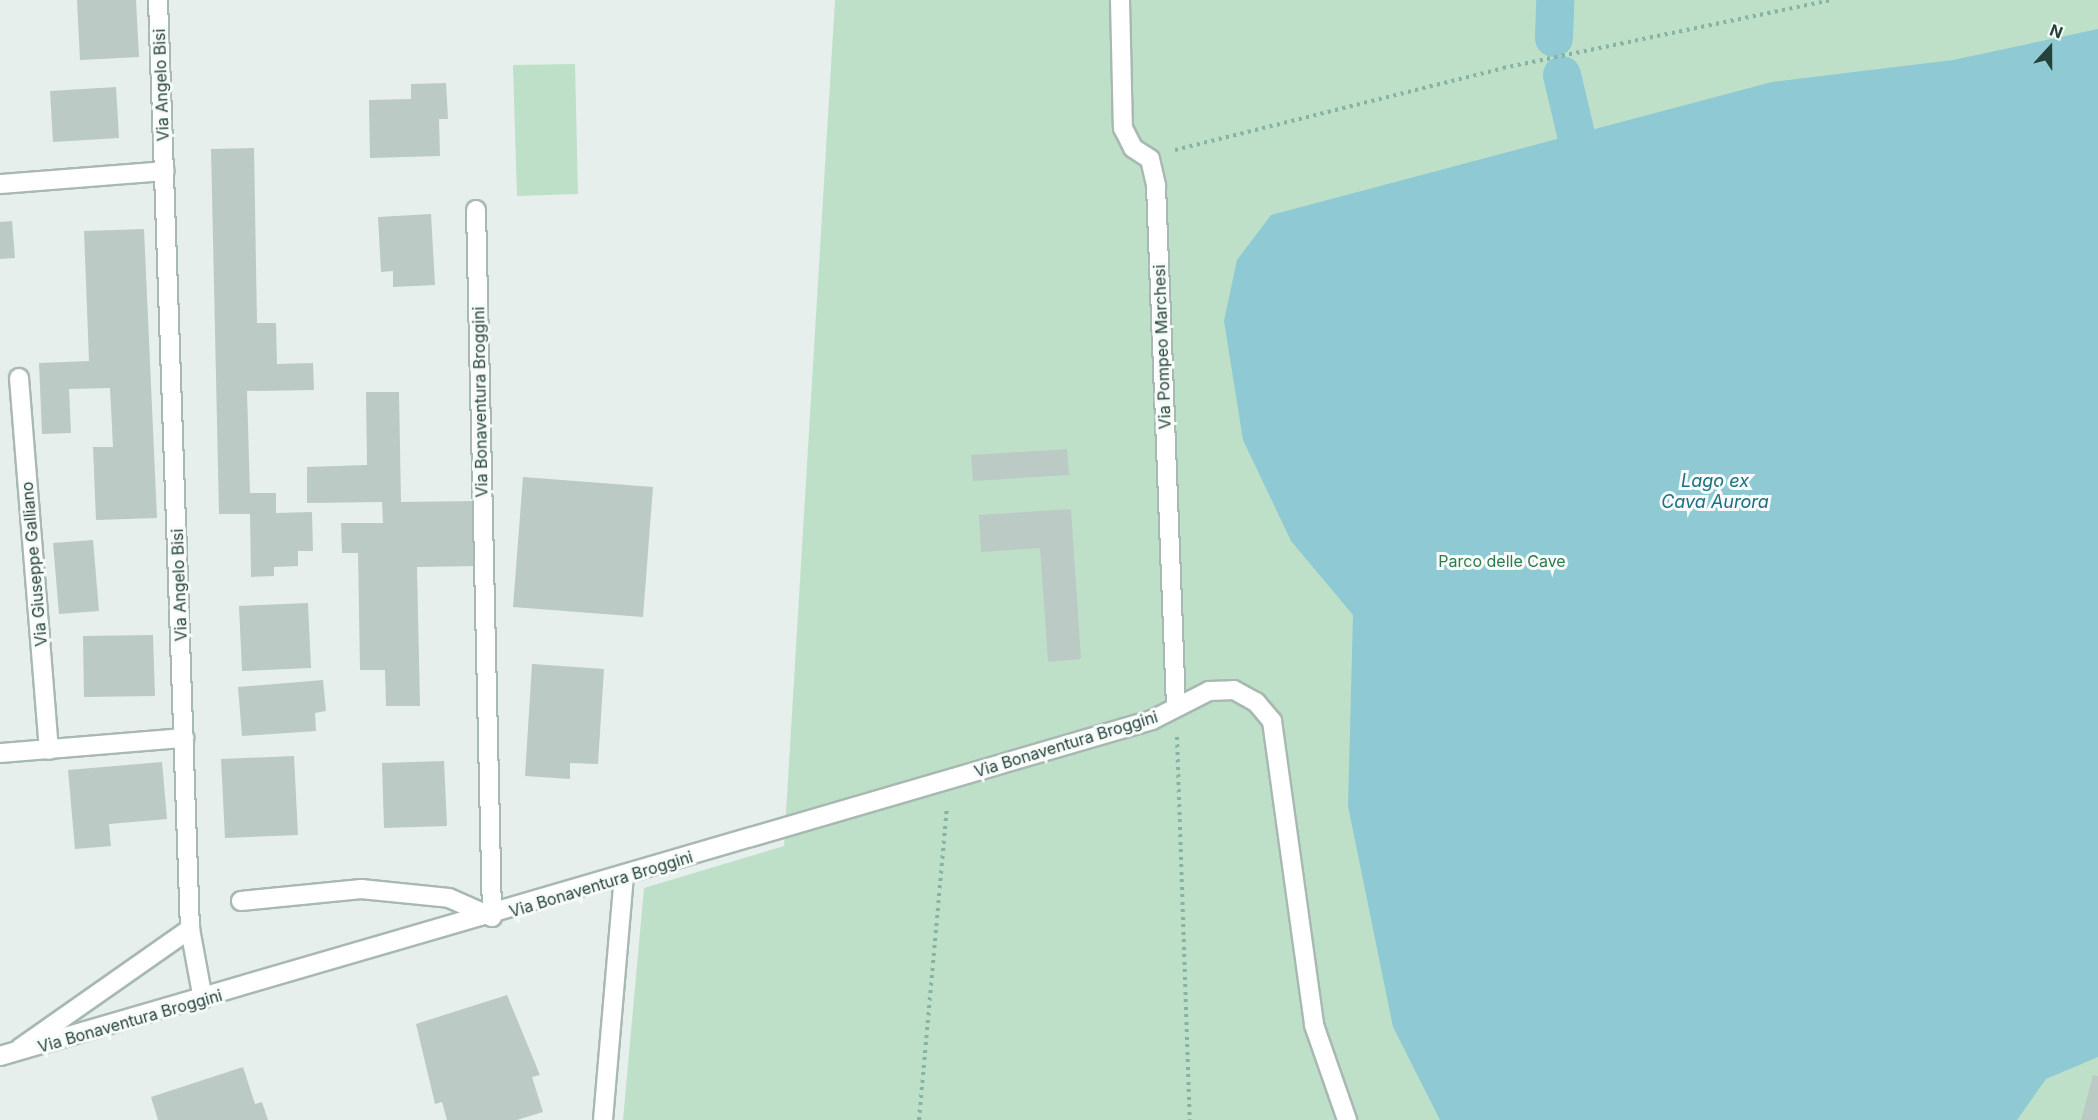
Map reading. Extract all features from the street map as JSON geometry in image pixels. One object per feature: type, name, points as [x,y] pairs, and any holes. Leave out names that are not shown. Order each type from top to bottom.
[{"type":"street","name":"Via Angelo Bisi","points":[[158,0],[190,929],[203,999]]},
{"type":"street","points":[[1120,0],[1123,128],[1133,148],[1148,156]]},
{"type":"street","name":"Via Pompeo Marchesi","points":[[1148,156],[1156,186],[1176,708]]},
{"type":"street","points":[[0,184],[164,171]]},
{"type":"street","name":"Via Bonaventura Broggini","points":[[476,210],[492,917]]},
{"type":"street","name":"Via Giuseppe Galliano","points":[[19,378],[49,750]]},
{"type":"street","name":"Via Bonaventura Broggini","points":[[5,1056],[492,917],[1152,720],[1209,691],[1234,690],[1256,702],[1272,721],[1314,1025],[1347,1120]]},
{"type":"street","points":[[0,753],[184,738]]},
{"type":"street","points":[[603,1120],[624,877]]},
{"type":"street","points":[[241,901],[361,888],[449,898],[492,917]]},
{"type":"street","name":"Via Bonaventura Broggini","points":[[5,1056],[190,929]]},
{"type":"path","points":[[1148,156],[1503,68],[1832,0]]},
{"type":"path","points":[[1176,708],[1190,1120]]},
{"type":"path","points":[[918,1120],[932,933],[951,780]]},
{"type":"green space","name":"Parco delle Cave","points":[[835,0],[2098,0],[2098,1120],[623,1120],[644,888],[784,846]]},
{"type":"green space","points":[[575,64],[578,194],[517,196],[513,65]]},
{"type":"water","name":"Lago ex Cava Aurora","points":[[2098,29],[2098,1057],[2046,1079],[2017,1120],[1440,1120],[1393,1027],[1348,806],[1353,615],[1291,541],[1243,440],[1224,321],[1237,260],[1271,215],[1772,82],[1953,60]]},
{"type":"building","points":[[77,0],[136,0],[139,57],[80,60]]},
{"type":"building","points":[[446,83],[448,119],[439,119],[440,156],[370,158],[369,100],[411,99],[411,84]]},
{"type":"building","points":[[116,87],[119,138],[53,142],[50,91]]},
{"type":"building","points":[[254,148],[257,323],[276,323],[277,364],[313,363],[314,390],[247,391],[250,493],[276,493],[276,513],[312,512],[313,551],[298,551],[298,566],[274,567],[274,576],[251,577],[250,514],[219,514],[211,149]]},
{"type":"building","points":[[431,214],[435,285],[393,287],[393,271],[381,272],[378,217]]},
{"type":"building","points":[[12,221],[15,258],[0,259],[0,222]]},
{"type":"building","points":[[144,229],[157,518],[96,520],[93,447],[113,447],[110,388],[69,389],[71,433],[42,434],[39,363],[89,361],[84,231]]},
{"type":"building","points":[[366,392],[399,392],[401,502],[476,501],[477,566],[417,567],[420,706],[386,706],[385,670],[360,670],[358,553],[342,553],[341,523],[383,523],[382,502],[307,503],[307,467],[367,465]]},
{"type":"building","points":[[1067,449],[1069,475],[973,481],[971,455]]},
{"type":"building","points":[[523,477],[653,487],[643,617],[513,607]]},
{"type":"building","points":[[1071,509],[1081,659],[1048,662],[1040,548],[981,552],[979,515]]},
{"type":"building","points":[[93,540],[99,611],[59,614],[53,543]]},
{"type":"building","points":[[308,603],[311,668],[242,671],[239,606]]},
{"type":"building","points":[[153,635],[155,696],[84,697],[83,636]]},
{"type":"building","points":[[532,664],[604,669],[598,764],[570,763],[570,779],[525,776]]},
{"type":"building","points":[[323,680],[326,711],[315,713],[316,731],[242,736],[238,687]]},
{"type":"building","points":[[294,756],[298,835],[225,838],[221,759]]},
{"type":"building","points":[[444,761],[447,826],[384,828],[382,763]]},
{"type":"building","points":[[162,762],[167,819],[109,824],[111,846],[75,849],[68,770]]},
{"type":"building","points":[[507,995],[540,1075],[532,1077],[543,1112],[517,1120],[447,1120],[442,1102],[435,1104],[416,1024]]},
{"type":"building","points":[[243,1067],[255,1104],[262,1102],[268,1120],[158,1120],[151,1097]]},
{"type":"building","points":[[2093,1075],[2098,1076],[2098,1120],[2081,1120]]},
{"type":"waterway","points":[[1554,38],[1555,0]]},
{"type":"waterway","points":[[1562,75],[1576,134]]}]
